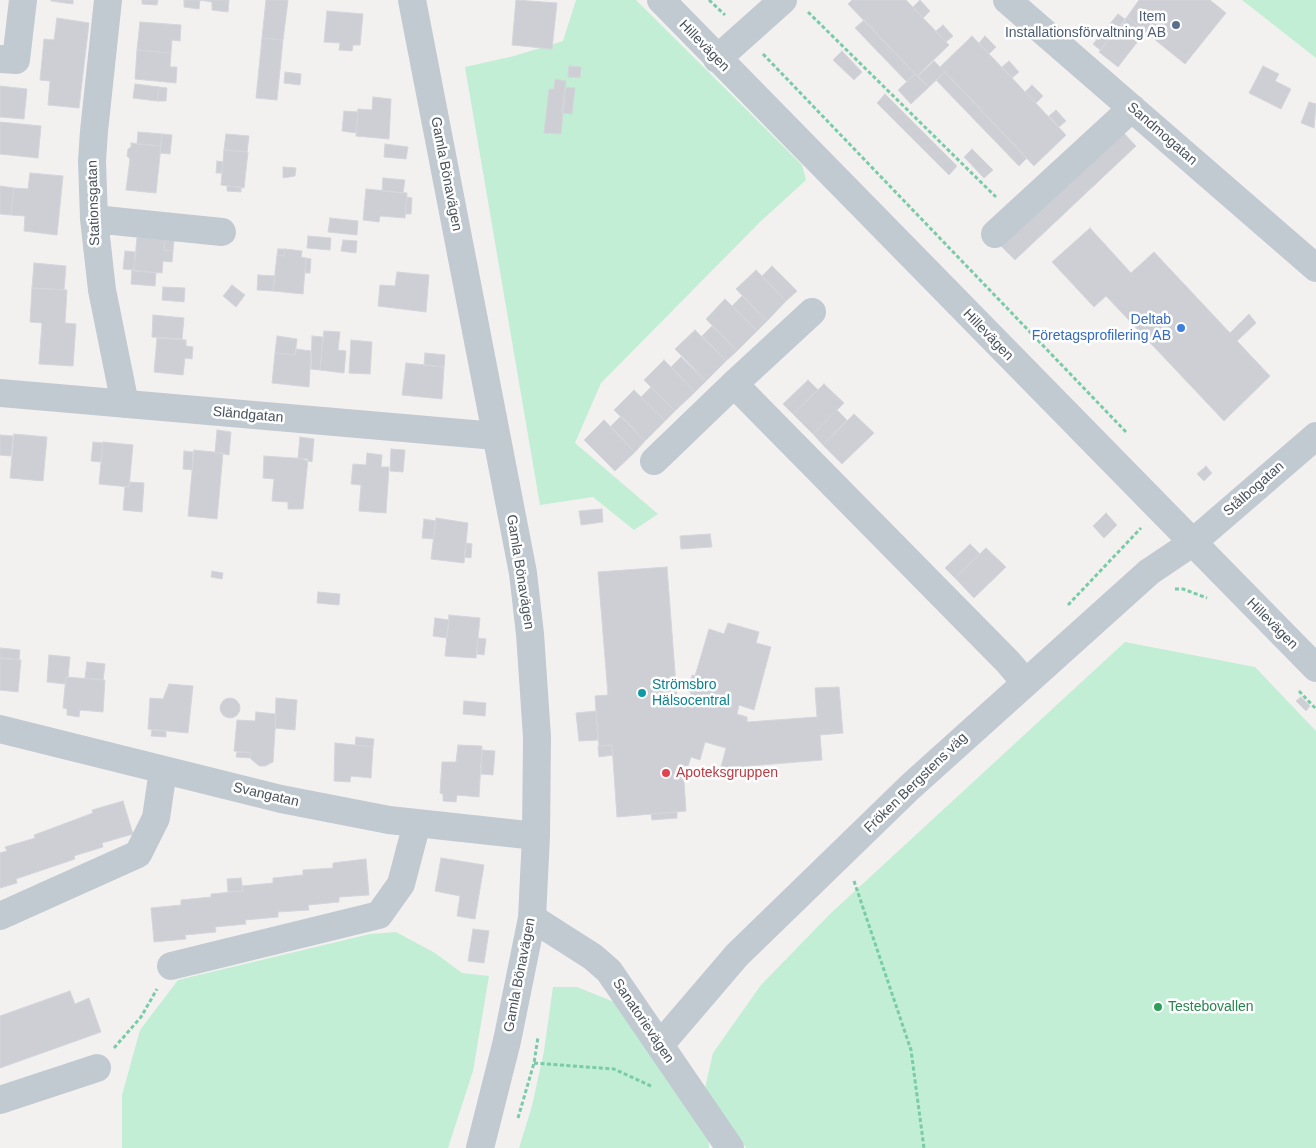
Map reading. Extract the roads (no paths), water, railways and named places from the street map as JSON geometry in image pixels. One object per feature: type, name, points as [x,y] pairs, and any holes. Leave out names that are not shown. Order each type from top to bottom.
[{"type":"street","points":[[0,59],[16,60],[23,0]]},
{"type":"street","name":"Stationsgatan","points":[[108,0],[92,161],[94,219],[102,290],[126,404]]},
{"type":"street","name":"Gamla Bönavägen","points":[[412,0],[523,573],[530,634],[537,737],[536,836],[532,918],[507,1041],[480,1148]]},
{"type":"street","name":"Hillevägen","points":[[661,0],[1316,668]]},
{"type":"street","name":"Sandmogatan","points":[[1007,0],[1316,268]]},
{"type":"street","points":[[717,59],[744,34],[793,4]]},
{"type":"street","points":[[1005,225],[1132,108]]},
{"type":"street","points":[[94,219],[222,232]]},
{"type":"street","points":[[654,461],[812,312]]},
{"type":"street","points":[[734,384],[1008,662],[1024,682]]},
{"type":"street","name":"Sländgatan","points":[[0,392],[496,436]]},
{"type":"street","name":"Stålbogatan","points":[[1192,543],[1316,436]]},
{"type":"street","name":"Fröken Bergstens väg","points":[[660,1045],[738,955],[910,787],[1024,682],[1149,572],[1192,543]]},
{"type":"street","name":"Svangatan","points":[[0,729],[281,799],[389,820],[536,836]]},
{"type":"street","points":[[0,916],[138,854],[156,818],[163,770]]},
{"type":"street","points":[[171,966],[379,915],[401,884],[417,823]]},
{"type":"street","name":"Sanatorievägen","points":[[532,918],[593,957],[609,971],[730,1148]]},
{"type":"street","points":[[0,1100],[97,1068]]},
{"type":"place","name":"Item Installationsförvaltning AB","points":[[1176,25]]},
{"type":"place","name":"Deltab Företagsprofilering AB","points":[[1181,328]]},
{"type":"place","name":"Strömsbro Hälsocentral","points":[[642,693]]},
{"type":"place","name":"Apoteksgruppen","points":[[666,773]]},
{"type":"place","name":"Testebovallen","points":[[1158,1007]]}]
